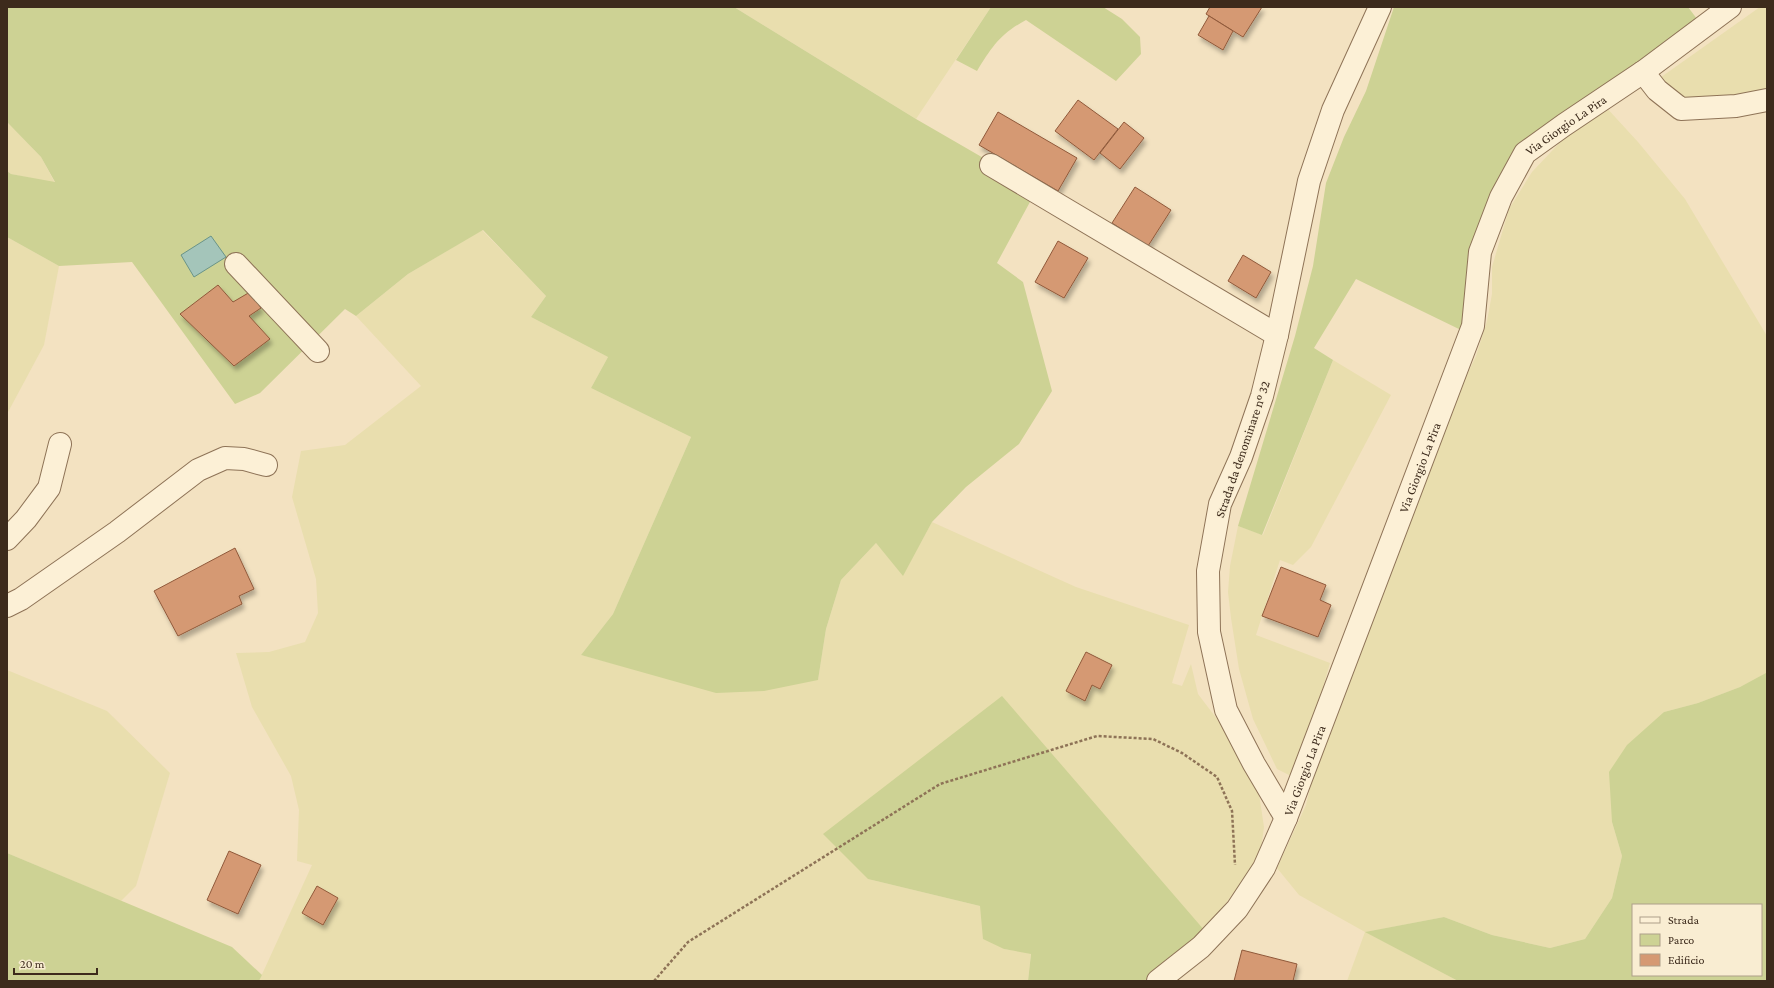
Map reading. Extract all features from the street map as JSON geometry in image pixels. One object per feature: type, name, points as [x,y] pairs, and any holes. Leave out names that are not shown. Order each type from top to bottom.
[{"type":"street","name":"Strada da denominare nº 32","points":[[1286,818],[1254,764],[1226,710],[1209,632],[1208,571],[1220,504],[1241,457],[1262,396],[1277,335],[1309,181],[1333,110],[1380,7]]},
{"type":"street","name":"Via Giorgio La Pira","points":[[1158,981],[1201,947],[1237,909],[1264,868],[1286,818],[1473,326],[1480,252],[1501,197],[1525,153],[1643,72],[1730,7]]},
{"type":"street","points":[[1643,72],[1658,90],[1681,109],[1736,106],[1767,100]]},
{"type":"street","points":[[991,165],[1277,335]]},
{"type":"street","points":[[236,264],[318,350]]},
{"type":"street","points":[[7,539],[26,519],[49,488],[60,444]]},
{"type":"street","points":[[7,606],[22,599],[117,532],[198,470],[225,458],[244,459],[266,465]]},
{"type":"path","points":[[654,981],[688,942],[940,784],[1097,736],[1153,739],[1182,753],[1217,777],[1232,811],[1237,909]]},
{"type":"shaded area","points":[[734,7],[991,7],[916,119]]},
{"type":"shaded area","points":[[1760,7],[1767,7],[1767,95],[1682,102],[1657,80]]},
{"type":"shaded area","points":[[1605,106],[1638,142],[1685,199],[1767,336],[1767,674],[1740,687],[1698,703],[1664,712],[1612,822],[1622,856],[1612,898],[1585,939],[1550,948],[1492,935],[1444,917],[1366,932],[1458,981],[1347,981],[1365,932],[1299,895],[1277,868],[1306,805],[1314,772],[1443,425],[1476,356],[1487,321],[1492,294],[1492,267],[1509,209],[1532,172],[1567,135]]},
{"type":"shaded area","points":[[7,122],[41,157],[55,183],[11,174],[7,171]]},
{"type":"shaded area","points":[[482,230],[546,296],[531,317],[608,357],[591,388],[691,437],[613,614],[581,655],[649,673],[818,680],[826,629],[841,580],[876,543],[903,575],[932,522],[1076,587],[1189,625],[1172,683],[1182,686],[1191,664],[1198,694],[1220,723],[1258,787],[1264,827],[1261,849],[1249,872],[1205,931],[868,879],[980,906],[1004,949],[1031,953],[1028,981],[259,981],[312,865],[297,861],[299,810],[291,776],[252,707],[236,653],[269,652],[305,642],[318,613],[316,579],[292,497],[301,451],[345,445],[421,386],[356,316],[408,274]]},
{"type":"shaded area","points":[[7,237],[59,266],[44,345],[7,414]]},
{"type":"shaded area","points":[[1333,360],[1391,395],[1311,547],[1293,565],[1280,560],[1256,635],[1330,663],[1299,770],[1291,776],[1277,769],[1253,719],[1239,669],[1231,618],[1228,592],[1230,566],[1238,526],[1263,535]]},
{"type":"shaded area","points":[[7,670],[107,711],[170,773],[136,886],[121,901],[7,853]]},
{"type":"green space","points":[[7,7],[734,7],[916,119],[1037,189],[997,263],[1023,282],[1052,391],[1019,444],[966,487],[932,522],[903,576],[876,543],[841,580],[826,629],[818,680],[764,691],[716,693],[581,655],[613,614],[691,437],[591,388],[608,357],[531,317],[546,296],[483,230],[408,274],[356,316],[345,309],[260,393],[235,404],[132,262],[59,266],[7,237],[7,171],[11,174],[55,182],[41,157],[7,122]]},
{"type":"green space","points":[[991,7],[1103,7],[1122,19],[1140,37],[1141,54],[1116,81],[1026,20],[1009,30],[997,42],[977,71],[956,60]]},
{"type":"green space","points":[[1394,7],[1688,7],[1700,23],[1521,148],[1463,331],[1356,279],[1314,348],[1333,360],[1262,535],[1238,526],[1295,336],[1313,266],[1326,183],[1344,137],[1366,91]]},
{"type":"green space","points":[[1766,673],[1767,674],[1767,981],[1458,981],[1365,932],[1444,917],[1492,935],[1550,948],[1585,939],[1612,898],[1622,856],[1612,822],[1609,772],[1627,745],[1664,712],[1698,703],[1740,687]]},
{"type":"green space","points":[[1002,696],[1205,931],[1179,956],[1144,981],[1028,981],[1031,954],[1004,949],[983,939],[980,906],[868,879],[823,834]]},
{"type":"green space","points":[[7,853],[232,947],[262,975],[259,981],[7,981]]},
{"type":"water","points":[[211,236],[226,257],[194,277],[181,255]]},
{"type":"building","points":[[1210,7],[1262,7],[1243,37],[1206,14]]},
{"type":"building","points":[[1209,16],[1233,31],[1223,50],[1198,35]]},
{"type":"building","points":[[1078,100],[1118,129],[1094,160],[1055,131]]},
{"type":"building","points":[[998,112],[1077,158],[1058,191],[979,145]]},
{"type":"building","points":[[1124,122],[1144,138],[1120,169],[1100,153]]},
{"type":"building","points":[[1135,187],[1171,210],[1148,246],[1112,223]]},
{"type":"building","points":[[1058,241],[1088,258],[1064,298],[1035,282]]},
{"type":"building","points":[[1243,255],[1271,272],[1256,298],[1228,281]]},
{"type":"building","points":[[218,285],[233,302],[250,292],[261,308],[249,316],[270,339],[234,366],[180,314]]},
{"type":"building","points":[[235,548],[254,589],[239,596],[242,604],[178,636],[154,591]]},
{"type":"building","points":[[1281,567],[1326,585],[1320,600],[1331,605],[1318,637],[1262,616]]},
{"type":"building","points":[[1086,652],[1112,665],[1100,689],[1092,685],[1085,701],[1066,691]]},
{"type":"building","points":[[229,851],[261,865],[238,914],[207,900]]},
{"type":"building","points":[[317,886],[338,898],[323,925],[302,913]]},
{"type":"building","points":[[1242,950],[1297,964],[1293,981],[1234,981]]}]
